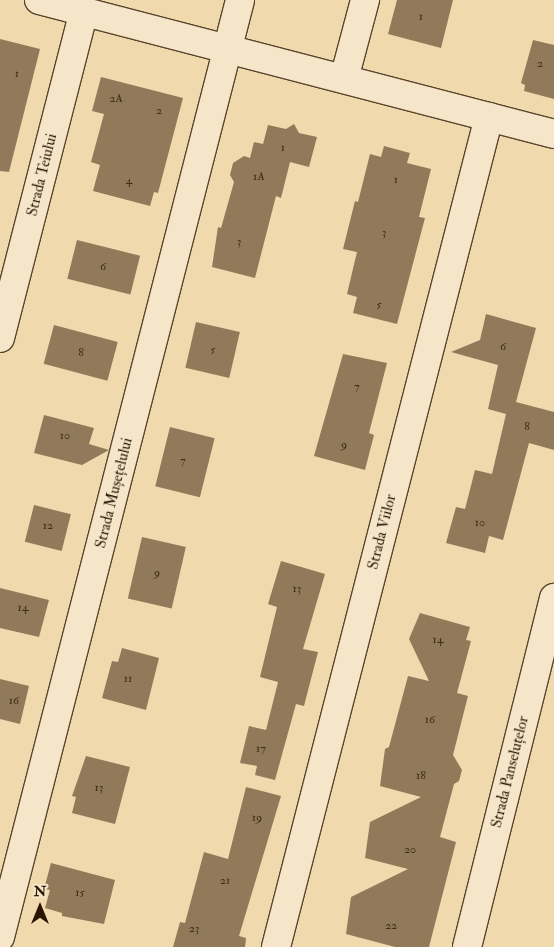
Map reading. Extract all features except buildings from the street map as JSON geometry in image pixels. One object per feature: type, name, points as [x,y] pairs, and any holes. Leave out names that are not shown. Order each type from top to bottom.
[{"type":"street","points":[[39,0],[554,134]]},
{"type":"street","name":"Strada Mușețelului","points":[[0,937],[240,0]]},
{"type":"street","points":[[344,79],[365,0]]},
{"type":"street","name":"Strada Teiului","points":[[0,338],[84,12]]},
{"type":"street","name":"Strada Viilor","points":[[276,947],[489,117]]},
{"type":"street","name":"Strada Panseluțelor","points":[[467,947],[554,598]]}]
